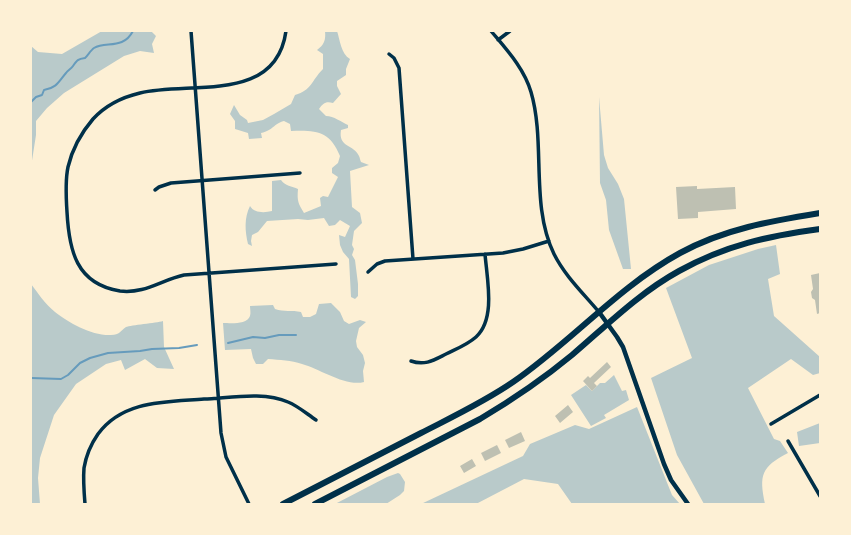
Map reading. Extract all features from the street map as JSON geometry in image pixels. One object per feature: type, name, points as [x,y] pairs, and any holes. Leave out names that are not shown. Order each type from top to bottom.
[{"type":"main road","points":[[282,504],[488,398],[524,374],[645,275],[674,256],[699,244],[735,230],[760,224],[820,214]]},
{"type":"main road","points":[[316,504],[480,419],[505,404],[548,375],[608,324],[656,286],[678,271],[725,249],[756,239],[820,229]]},
{"type":"street","points":[[191,31],[218,398],[223,446],[231,469],[249,504]]},
{"type":"street","points":[[286,31],[283,46],[278,56],[267,70],[252,79],[232,84],[152,91],[132,95],[111,105],[94,119],[75,147],[68,168],[66,200],[72,252],[81,269],[94,281],[111,289],[120,291],[138,291],[151,288],[173,278],[209,273],[336,264]]},
{"type":"street","points":[[490,31],[523,74],[533,101],[542,212],[549,241],[554,254],[562,269],[599,312],[623,347],[664,464],[671,480],[688,504]]},
{"type":"street","points":[[498,40],[510,31]]},
{"type":"street","points":[[389,54],[394,58],[399,68],[413,259]]},
{"type":"street","points":[[155,190],[171,183],[300,173]]},
{"type":"street","points":[[368,272],[372,267],[381,262],[513,251],[536,246],[549,241]]},
{"type":"street","points":[[411,361],[422,363],[431,362],[462,346],[479,334],[486,319],[488,304],[485,254]]},
{"type":"street","points":[[771,424],[820,395]]},
{"type":"street","points":[[85,504],[84,477],[86,459],[95,438],[115,417],[134,408],[150,404],[258,396],[279,398],[293,404],[316,420]]},
{"type":"street","points":[[788,442],[820,496]]},
{"type":"shaded area","points":[[102,31],[151,31],[156,36],[152,44],[154,53],[140,51],[124,56],[64,93],[47,108],[36,121],[36,135],[31,167],[31,46],[38,52],[62,54]]},
{"type":"shaded area","points":[[325,31],[337,31],[343,50],[350,59],[346,69],[346,75],[337,81],[337,86],[341,94],[333,103],[325,103],[319,109],[326,116],[335,118],[348,125],[348,128],[341,130],[342,140],[357,152],[361,162],[369,165],[350,171],[352,207],[360,213],[362,223],[354,231],[352,245],[354,249],[352,255],[355,260],[358,284],[358,296],[355,299],[351,297],[349,259],[343,252],[340,245],[339,235],[345,237],[350,226],[340,220],[335,225],[329,226],[324,218],[267,221],[258,232],[252,235],[252,246],[248,244],[246,234],[246,220],[250,206],[254,210],[260,212],[272,211],[272,181],[281,180],[287,185],[298,189],[298,202],[304,213],[321,206],[320,198],[323,196],[328,197],[338,177],[332,173],[332,168],[338,163],[340,156],[332,141],[315,132],[291,131],[290,124],[284,121],[261,133],[262,138],[249,139],[248,133],[235,129],[235,121],[230,114],[234,105],[240,115],[247,120],[248,123],[263,120],[291,104],[295,95],[305,91],[323,69],[323,54],[317,50],[324,42]]},
{"type":"shaded area","points":[[599,97],[604,155],[608,168],[618,184],[624,199],[631,269],[623,269],[609,230],[606,200],[600,183]]},
{"type":"shaded area","points":[[776,245],[780,274],[768,279],[774,316],[820,357],[820,373],[813,375],[791,359],[748,388],[774,439],[780,441],[788,453],[772,463],[764,473],[762,486],[765,504],[704,504],[677,455],[651,378],[692,358],[666,288],[709,265],[758,249]]},
{"type":"shaded area","points":[[31,284],[51,309],[81,328],[96,333],[114,335],[118,334],[126,327],[163,321],[164,347],[174,369],[157,368],[145,359],[125,370],[121,360],[106,364],[76,384],[54,415],[40,458],[38,478],[40,504],[31,504]]},
{"type":"shaded area","points":[[331,303],[340,312],[344,321],[349,324],[360,320],[366,322],[359,328],[356,341],[357,347],[363,355],[365,363],[363,371],[364,382],[357,383],[341,380],[309,366],[290,361],[268,359],[263,364],[256,364],[251,349],[225,350],[223,323],[238,323],[246,321],[250,316],[250,306],[273,305],[275,309],[301,312],[303,317],[310,317],[316,314],[319,304]]},
{"type":"shaded area","points":[[614,375],[622,391],[626,390],[629,400],[604,415],[606,418],[591,426],[571,395],[586,385],[592,391],[600,383],[605,383]]},
{"type":"shaded area","points":[[637,407],[672,495],[680,504],[572,504],[558,484],[524,479],[476,504],[421,504],[523,456],[530,444],[575,425],[589,429]]},
{"type":"shaded area","points":[[820,423],[820,443],[799,446],[797,432]]},
{"type":"shaded area","points":[[398,473],[405,482],[404,491],[386,504],[335,504],[387,477]]},
{"type":"building","points":[[697,186],[697,189],[735,187],[736,209],[698,212],[698,218],[678,219],[676,187]]},
{"type":"building","points":[[820,273],[820,313],[817,314],[815,300],[812,298],[811,292],[813,289],[811,275]]},
{"type":"building","points":[[607,362],[611,367],[594,383],[597,386],[592,391],[583,381],[588,376],[590,378]]},
{"type":"building","points":[[568,405],[573,412],[560,423],[555,416]]},
{"type":"building","points":[[521,432],[525,441],[509,448],[505,440]]},
{"type":"building","points":[[497,445],[501,453],[485,461],[481,453]]},
{"type":"building","points":[[472,459],[476,466],[464,473],[460,466]]},
{"type":"waterway","points":[[31,102],[36,97],[42,95],[44,90],[55,86],[79,59],[85,58],[94,48],[124,41],[133,31]]},
{"type":"waterway","points":[[228,343],[253,337],[265,338],[279,335],[296,335]]},
{"type":"waterway","points":[[31,378],[61,379],[68,375],[80,363],[90,358],[108,353],[179,348],[197,345]]}]
